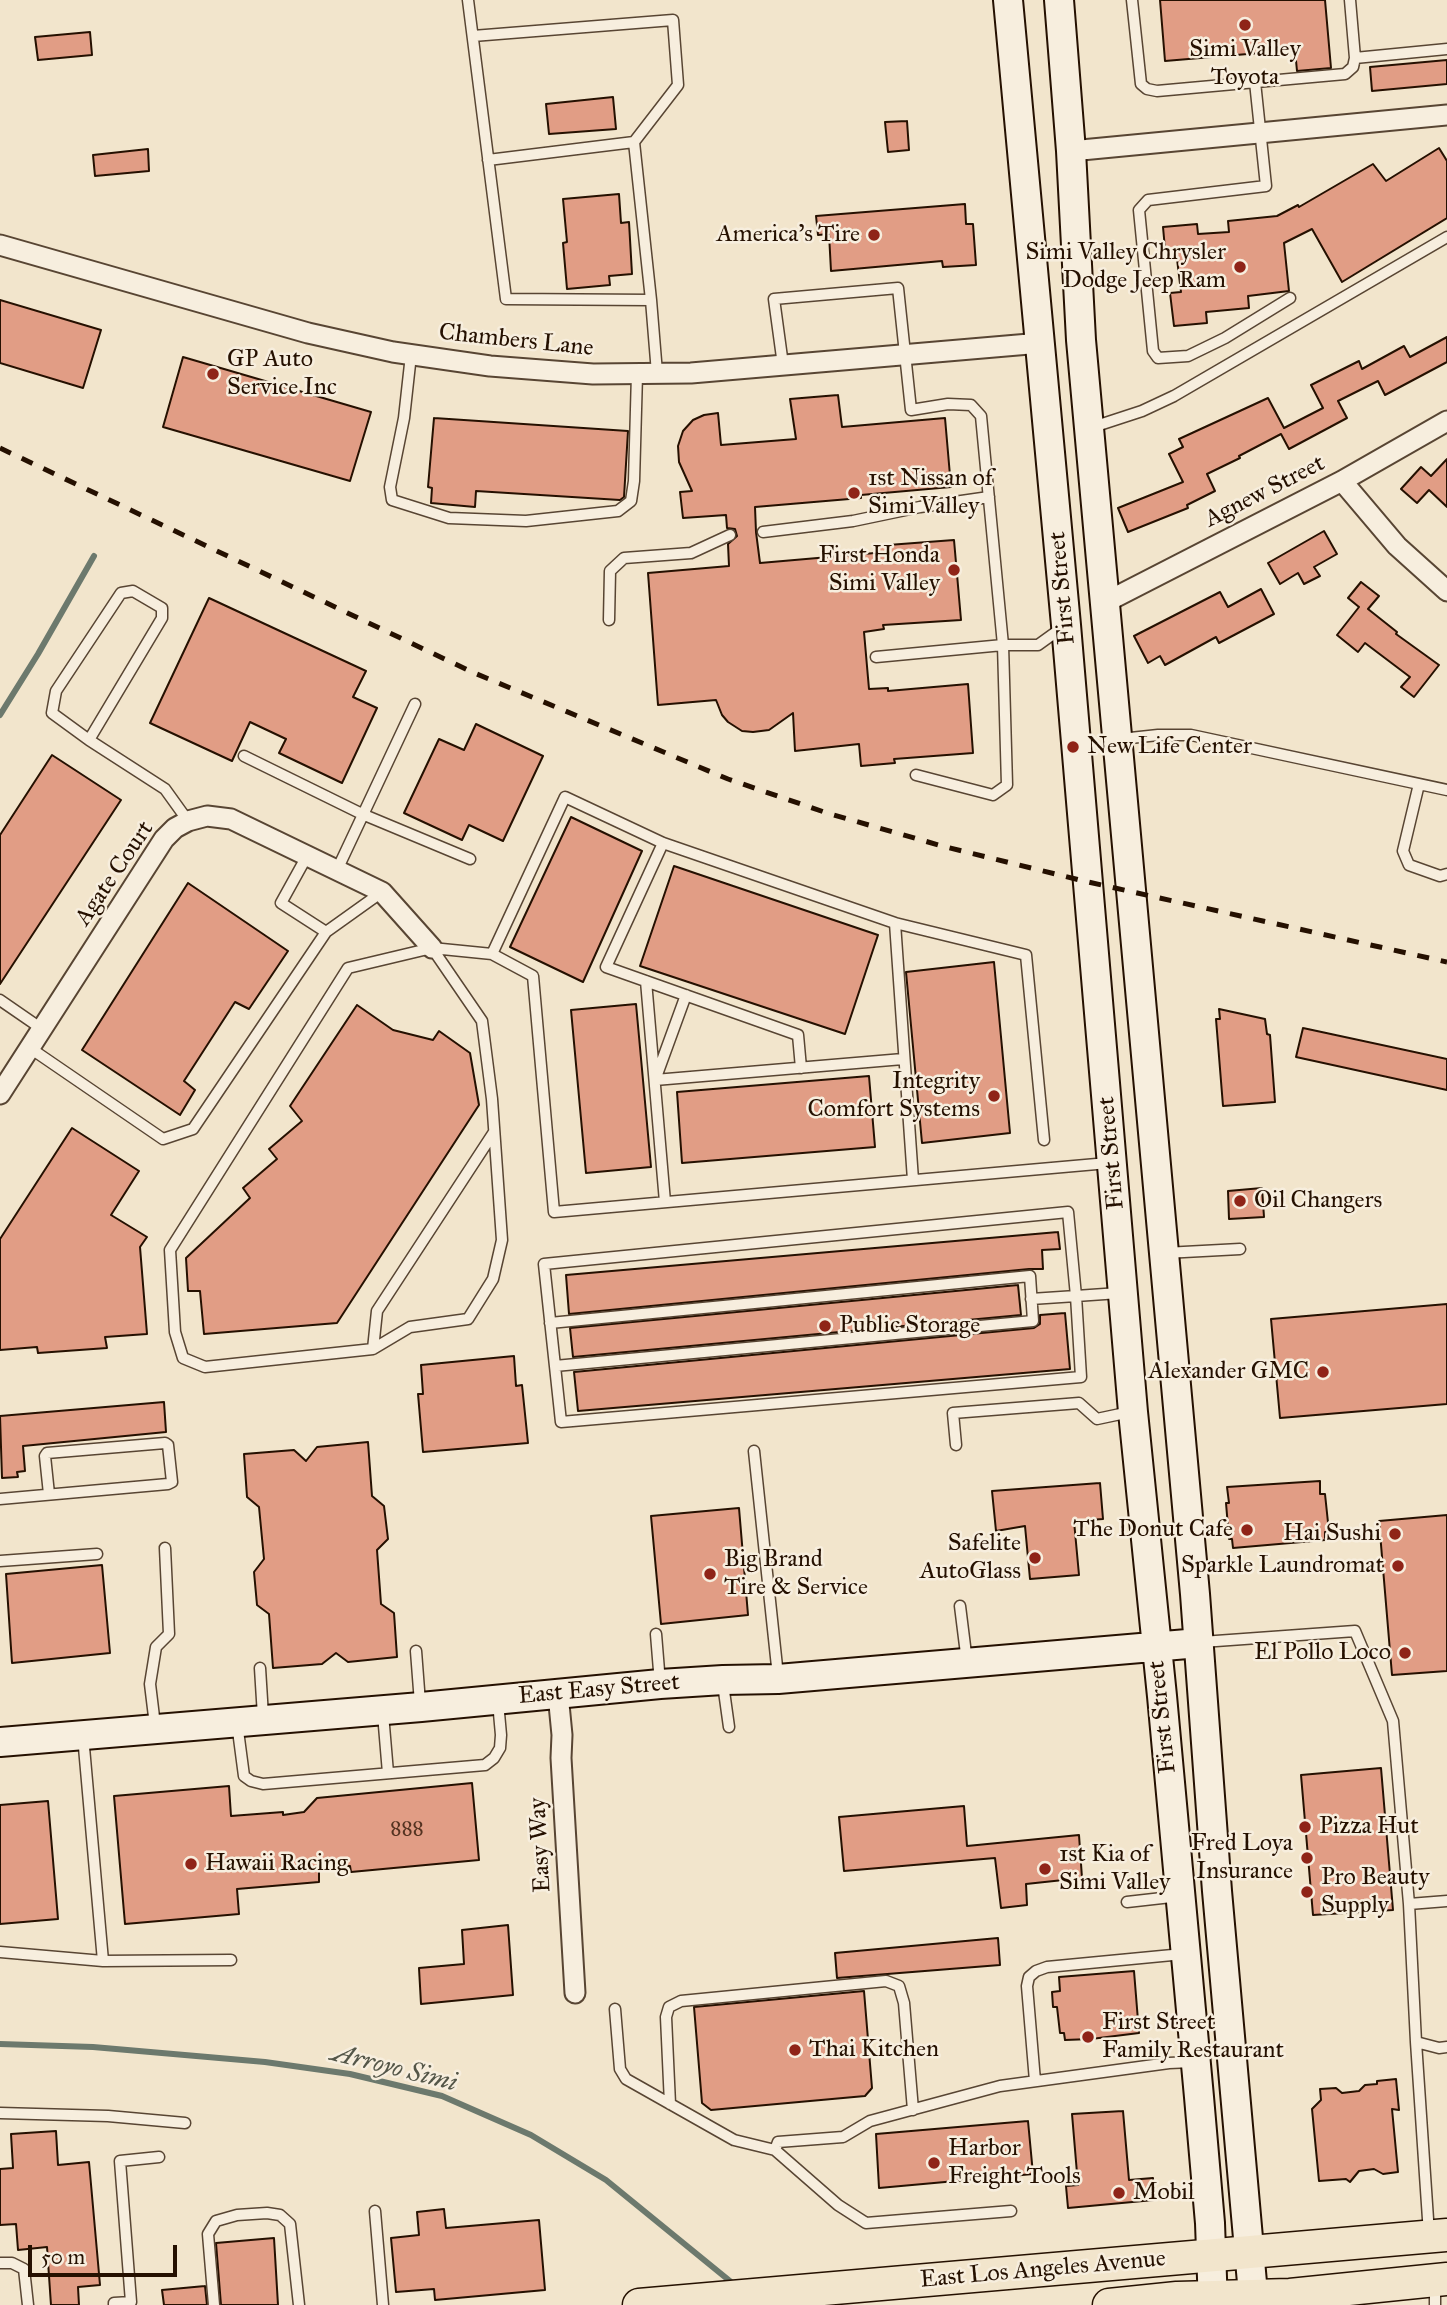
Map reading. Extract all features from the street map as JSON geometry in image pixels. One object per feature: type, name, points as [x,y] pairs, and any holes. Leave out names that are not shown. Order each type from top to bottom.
[{"type":"main road","name":"First Street","points":[[1008,0],[1066,625],[1133,1412],[1196,2062],[1210,2223],[1212,2301]]},
{"type":"main road","points":[[1041,343],[1081,340],[1071,151],[1059,0]]},
{"type":"main road","name":"First Street","points":[[1081,340],[1165,1253],[1253,2300]]},
{"type":"main road","points":[[1066,625],[1104,603]]},
{"type":"main road","name":"East Easy Street","points":[[0,1742],[660,1684],[723,1679],[778,1679],[1199,1643]]},
{"type":"main road","name":"East Los Angeles Avenue","points":[[652,2304],[1438,2236]]},
{"type":"main road","name":"East Los Angeles Avenue","points":[[1109,2305],[1253,2300],[1290,2295],[1439,2288]]},
{"type":"street","points":[[1071,151],[1447,116]]},
{"type":"street","name":"Chambers Lane","points":[[0,245],[308,333],[411,355],[490,366],[593,374],[691,373],[1041,343]]},
{"type":"street","name":"Agnew Street","points":[[1104,603],[1342,481],[1447,421]]},
{"type":"street","points":[[1342,481],[1397,546],[1447,591]]},
{"type":"street","name":"Agate Court","points":[[0,1094],[164,839],[175,828],[188,821],[207,816],[231,819],[382,892],[432,948]]},
{"type":"street","name":"Easy Way","points":[[558,1694],[575,1993]]},
{"type":"lane","points":[[468,0],[506,299],[651,300]]},
{"type":"lane","points":[[1132,0],[1141,84],[1147,89],[1157,91],[1345,74],[1353,67],[1355,58],[1350,0]]},
{"type":"lane","points":[[473,36],[673,20],[678,85],[634,142],[657,373]]},
{"type":"lane","points":[[1355,58],[1447,49]]},
{"type":"lane","points":[[1255,82],[1266,186],[1148,200],[1139,209],[1153,351],[1158,358],[1188,356],[1225,338],[1290,298]]},
{"type":"lane","points":[[488,159],[634,142]]},
{"type":"lane","points":[[1089,428],[1142,411],[1174,396],[1447,237]]},
{"type":"lane","points":[[783,365],[774,299],[898,288],[911,410],[948,404],[971,405],[981,416],[1003,645],[1007,785],[993,795],[916,775]]},
{"type":"lane","points":[[411,355],[404,418],[390,487],[391,500],[449,518],[526,521],[618,511],[631,502],[637,373]]},
{"type":"lane","points":[[763,532],[853,522],[920,507],[989,497]]},
{"type":"lane","points":[[609,620],[610,570],[624,558],[691,552],[730,535]]},
{"type":"lane","points":[[89,740],[162,618],[162,608],[133,591],[121,593],[56,691],[52,713],[89,740],[165,789],[188,821]]},
{"type":"lane","points":[[876,657],[1003,645],[1038,645],[1066,625]]},
{"type":"lane","points":[[337,870],[415,704]]},
{"type":"lane","points":[[1117,740],[1158,735],[1191,735],[1447,790]]},
{"type":"lane","points":[[244,756],[362,814],[470,859]]},
{"type":"lane","points":[[1419,784],[1403,851],[1409,865],[1440,876],[1447,874]]},
{"type":"lane","points":[[492,954],[565,797],[663,843],[894,923],[1026,956],[1044,1140]]},
{"type":"lane","points":[[663,843],[606,967],[798,1035],[801,1068]]},
{"type":"lane","points":[[307,856],[281,903],[326,932]]},
{"type":"lane","points":[[30,1048],[163,1139],[193,1129],[326,932],[382,892]]},
{"type":"lane","points":[[894,923],[913,1180]]},
{"type":"lane","points":[[432,948],[482,1021],[502,1240],[494,1279],[468,1319],[410,1327],[373,1349],[205,1367],[183,1358],[175,1332],[170,1250],[348,968],[432,948],[492,954],[533,976],[554,1212],[1112,1163]]},
{"type":"lane","points":[[646,981],[665,1202]]},
{"type":"lane","points":[[655,1080],[686,995]]},
{"type":"lane","points":[[0,1000],[42,1029]]},
{"type":"lane","points":[[655,1080],[903,1059]]},
{"type":"lane","points":[[373,1349],[377,1311],[494,1132]]},
{"type":"lane","points":[[1068,1213],[1076,1296],[1081,1377],[561,1422],[544,1264],[1068,1213]]},
{"type":"lane","points":[[1165,1253],[1240,1250]]},
{"type":"lane","points":[[550,1323],[1030,1276],[1033,1321],[555,1366]]},
{"type":"lane","points":[[1031,1299],[1124,1292]]},
{"type":"lane","points":[[956,1445],[953,1413],[1079,1403],[1097,1419],[1133,1412]]},
{"type":"lane","points":[[0,1499],[168,1484],[172,1482],[168,1445],[165,1443],[47,1453],[49,1494]]},
{"type":"lane","points":[[754,1451],[778,1679]]},
{"type":"lane","points":[[155,1729],[149,1684],[156,1647],[169,1634],[165,1548]]},
{"type":"lane","points":[[0,1561],[97,1554]]},
{"type":"lane","points":[[960,1606],[967,1662]]},
{"type":"lane","points":[[1199,1643],[1355,1631],[1393,1720],[1409,1904],[1416,2042],[1438,2236]]},
{"type":"lane","points":[[656,1634],[660,1684]]},
{"type":"lane","points":[[416,1651],[421,1707]]},
{"type":"lane","points":[[260,1668],[242,1769],[244,1776],[263,1784],[485,1765],[494,1758],[500,1748],[498,1700]]},
{"type":"lane","points":[[723,1679],[729,1727]]},
{"type":"lane","points":[[383,1710],[388,1773]]},
{"type":"lane","points":[[83,1735],[103,1961]]},
{"type":"lane","points":[[1126,1902],[1180,1896]]},
{"type":"lane","points":[[1409,1904],[1447,1901]]},
{"type":"lane","points":[[0,1952],[103,1961],[231,1960]]},
{"type":"lane","points":[[1035,2081],[1027,1986],[1029,1977],[1036,1971],[1047,1967],[1185,1954]]},
{"type":"lane","points":[[670,2104],[666,2017],[669,2007],[681,2001],[886,1981],[899,1986],[904,2003],[914,2110]]},
{"type":"lane","points":[[615,2009],[620,2069],[626,2078],[734,2140],[775,2150],[838,2205],[866,2223],[1011,2211]]},
{"type":"lane","points":[[1416,2042],[1439,2048],[1447,2047]]},
{"type":"lane","points":[[775,2150],[778,2142],[843,2137],[870,2121],[1000,2086],[1169,2063],[1196,2062]]},
{"type":"lane","points":[[0,2113],[108,2116],[185,2123]]},
{"type":"lane","points":[[114,2305],[131,2302],[120,2161],[159,2157]]},
{"type":"lane","points":[[375,2211],[383,2305]]},
{"type":"lane","points":[[215,2305],[208,2234],[216,2221],[237,2215],[267,2213],[279,2216],[290,2224],[299,2305]]},
{"type":"lane","points":[[0,2263],[12,2263],[24,2269],[28,2305]]},
{"type":"building","name":"Simi Valley Toyota","points":[[1160,0],[1325,0],[1331,68],[1297,71],[1295,50],[1165,61]]},
{"type":"building","points":[[90,32],[92,55],[38,60],[35,37]]},
{"type":"building","points":[[1447,60],[1447,84],[1372,91],[1370,67]]},
{"type":"building","points":[[613,97],[616,129],[549,134],[546,104]]},
{"type":"building","points":[[907,121],[909,150],[888,152],[885,122]]},
{"type":"building","points":[[1439,148],[1447,161],[1447,218],[1342,282],[1312,229],[1284,243],[1289,291],[1248,296],[1249,308],[1206,312],[1207,323],[1174,326],[1170,293],[1181,292],[1177,259],[1166,260],[1163,227],[1197,224],[1198,234],[1229,232],[1228,221],[1277,216],[1298,205],[1299,207],[1373,164],[1386,181]]},
{"type":"building","points":[[148,149],[149,171],[95,176],[93,155]]},
{"type":"building","points":[[619,194],[621,223],[629,222],[632,274],[609,276],[610,285],[567,289],[563,199]]},
{"type":"building","points":[[965,204],[966,224],[973,224],[976,265],[943,267],[942,261],[831,271],[829,234],[818,235],[816,216]]},
{"type":"building","points":[[0,300],[101,330],[83,388],[0,363]]},
{"type":"building","points":[[1447,337],[1447,362],[1385,395],[1378,381],[1338,401],[1347,418],[1289,449],[1281,434],[1207,474],[1215,491],[1187,505],[1188,508],[1128,532],[1118,508],[1183,482],[1169,454],[1183,447],[1179,439],[1268,398],[1284,428],[1323,408],[1311,385],[1359,361],[1362,369],[1404,346],[1410,357]]},
{"type":"building","points":[[183,357],[371,412],[350,481],[163,427]]},
{"type":"building","points":[[838,395],[842,427],[945,418],[951,487],[755,507],[760,563],[875,553],[875,546],[954,540],[961,620],[883,625],[884,629],[864,632],[869,689],[888,688],[888,691],[968,684],[973,753],[894,759],[895,763],[861,766],[859,744],[795,751],[793,713],[769,730],[753,732],[742,731],[728,722],[716,700],[658,705],[648,573],[729,566],[728,544],[737,536],[735,529],[727,528],[726,515],[683,518],[680,492],[692,491],[679,462],[678,446],[683,431],[693,420],[718,413],[721,445],[796,439],[790,399]]},
{"type":"building","points":[[434,418],[628,431],[624,497],[620,500],[476,491],[475,507],[431,503],[432,488],[428,487]]},
{"type":"building","points":[[1447,459],[1447,507],[1429,490],[1417,503],[1401,489],[1421,467],[1431,476]]},
{"type":"building","points":[[1324,531],[1337,554],[1314,567],[1320,576],[1304,584],[1298,573],[1280,584],[1268,563]]},
{"type":"building","points":[[1361,582],[1379,596],[1368,609],[1397,632],[1396,634],[1439,665],[1414,697],[1401,687],[1410,677],[1365,643],[1358,652],[1337,635],[1359,607],[1348,598]]},
{"type":"building","points":[[1261,589],[1274,614],[1219,643],[1216,637],[1165,665],[1160,656],[1148,663],[1134,636],[1220,592],[1228,607]]},
{"type":"building","points":[[209,598],[366,671],[353,697],[377,708],[342,783],[279,753],[286,739],[250,722],[232,761],[150,723]]},
{"type":"building","points":[[476,724],[543,756],[503,841],[469,825],[462,840],[404,813],[439,739],[464,750]]},
{"type":"building","points":[[52,755],[121,800],[0,984],[0,835]]},
{"type":"building","points":[[571,817],[642,851],[583,982],[510,947]]},
{"type":"building","points":[[674,866],[878,935],[845,1034],[640,966]]},
{"type":"building","points":[[188,883],[288,951],[249,1009],[235,1002],[184,1081],[195,1090],[180,1115],[82,1050]]},
{"type":"building","points":[[994,962],[1010,1133],[922,1143],[906,972]]},
{"type":"building","points":[[636,1004],[651,1167],[586,1173],[571,1010]]},
{"type":"building","points":[[357,1005],[393,1030],[433,1040],[439,1031],[470,1053],[479,1105],[337,1323],[204,1334],[200,1291],[188,1291],[186,1258],[250,1198],[243,1188],[277,1159],[269,1149],[302,1121],[290,1106]]},
{"type":"building","points":[[1219,1009],[1265,1019],[1267,1034],[1270,1035],[1275,1102],[1223,1106],[1216,1019],[1220,1019]]},
{"type":"building","points":[[1303,1028],[1447,1059],[1447,1090],[1296,1057]]},
{"type":"building","points":[[869,1076],[875,1147],[682,1163],[677,1092]]},
{"type":"building","points":[[72,1128],[139,1171],[111,1215],[147,1237],[140,1247],[147,1334],[105,1337],[107,1348],[38,1353],[37,1347],[0,1350],[0,1239]]},
{"type":"building","points":[[1262,1188],[1264,1217],[1229,1219],[1228,1191]]},
{"type":"building","points":[[1058,1232],[1060,1249],[1042,1250],[1043,1269],[569,1314],[566,1275]]},
{"type":"building","points":[[1018,1285],[1021,1315],[573,1357],[570,1328]]},
{"type":"building","points":[[1447,1304],[1447,1404],[1280,1418],[1271,1319]]},
{"type":"building","points":[[1065,1313],[1070,1369],[578,1411],[574,1372],[1034,1328],[1040,1324],[1040,1315]]},
{"type":"building","points":[[514,1356],[516,1386],[522,1385],[528,1443],[423,1452],[418,1394],[423,1394],[421,1365]]},
{"type":"building","points":[[164,1402],[166,1432],[23,1446],[25,1471],[17,1472],[18,1477],[2,1478],[0,1416]]},
{"type":"building","points":[[368,1442],[372,1496],[384,1506],[388,1539],[377,1550],[381,1604],[394,1613],[397,1657],[348,1662],[336,1653],[322,1664],[273,1668],[269,1614],[257,1605],[254,1572],[264,1559],[259,1507],[247,1497],[244,1454],[294,1450],[306,1461],[317,1447]]},
{"type":"building","points":[[1320,1481],[1320,1494],[1325,1494],[1329,1532],[1325,1532],[1325,1540],[1233,1548],[1232,1539],[1229,1539],[1227,1487]]},
{"type":"building","points":[[1100,1483],[1103,1519],[1074,1521],[1079,1575],[1030,1579],[1025,1526],[996,1531],[992,1491]]},
{"type":"building","points":[[739,1508],[748,1615],[661,1624],[651,1516]]},
{"type":"building","points":[[1447,1515],[1447,1671],[1392,1675],[1379,1521]]},
{"type":"building","points":[[102,1565],[110,1653],[12,1663],[6,1574]]},
{"type":"building","points":[[1381,1768],[1393,1910],[1313,1915],[1301,1775]]},
{"type":"building","points":[[472,1783],[479,1860],[351,1872],[350,1866],[319,1868],[319,1882],[237,1889],[239,1914],[125,1924],[114,1796],[229,1786],[231,1816],[283,1812],[283,1815],[304,1812],[317,1798]]},
{"type":"building","points":[[48,1801],[58,1919],[0,1924],[0,1805]]},
{"type":"building","points":[[964,1806],[967,1846],[1079,1835],[1082,1878],[1026,1884],[1027,1905],[1001,1908],[995,1858],[844,1871],[839,1817]]},
{"type":"building","points":[[508,1925],[513,1995],[421,2004],[419,1968],[464,1964],[462,1930]]},
{"type":"building","points":[[998,1938],[1000,1965],[837,1978],[835,1953]]},
{"type":"building","points":[[1134,1971],[1139,2033],[1065,2040],[1064,2033],[1060,2033],[1057,2007],[1053,2007],[1052,1992],[1060,1991],[1059,1977]]},
{"type":"building","points":[[864,1991],[872,2088],[865,2096],[711,2110],[702,2103],[694,2007]]},
{"type":"building","points":[[1396,2079],[1399,2110],[1392,2109],[1398,2172],[1383,2174],[1374,2169],[1359,2171],[1350,2182],[1346,2179],[1319,2181],[1312,2109],[1321,2100],[1320,2089],[1336,2088],[1342,2093],[1359,2091],[1365,2085],[1377,2084],[1377,2081]]},
{"type":"building","points":[[1123,2111],[1129,2180],[1153,2178],[1154,2200],[1068,2208],[1066,2186],[1078,2185],[1072,2114]]},
{"type":"building","points":[[1028,2121],[1033,2174],[879,2188],[876,2134]]},
{"type":"building","points":[[56,2131],[58,2165],[89,2162],[100,2285],[78,2287],[79,2305],[51,2305],[47,2247],[18,2250],[16,2224],[0,2225],[0,2169],[13,2168],[11,2134]]},
{"type":"building","points":[[444,2209],[446,2228],[539,2220],[545,2290],[435,2300],[434,2289],[396,2292],[391,2238],[419,2235],[417,2212]]},
{"type":"building","points":[[274,2238],[278,2305],[221,2305],[216,2243]]},
{"type":"building","points":[[205,2286],[207,2305],[164,2305],[162,2290]]},
{"type":"waterway","points":[[0,715],[94,556]]},
{"type":"waterway","name":"Arroyo Simi","points":[[0,2044],[93,2047],[265,2062],[350,2074],[442,2096],[531,2135],[606,2180],[736,2286]]},
{"type":"railway","points":[[0,448],[472,672],[728,779],[827,813],[942,846],[1088,882],[1447,962]]},
{"type":"place","name":"Simi Valley Toyota","points":[[1245,25]]},
{"type":"place","name":"America's Tire","points":[[874,235]]},
{"type":"place","name":"Simi Valley Chrysler Dodge Jeep Ram","points":[[1240,267]]},
{"type":"place","name":"GP Auto Service Inc","points":[[213,374]]},
{"type":"place","name":"1st Nissan of Simi Valley","points":[[854,493]]},
{"type":"place","name":"First Honda Simi Valley","points":[[954,570]]},
{"type":"place","name":"New Life Center","points":[[1073,747]]},
{"type":"place","name":"Integrity Comfort Systems","points":[[994,1096]]},
{"type":"place","name":"Oil Changers","points":[[1240,1201]]},
{"type":"place","name":"Public Storage","points":[[825,1326]]},
{"type":"place","name":"Alexander GMC","points":[[1323,1372]]},
{"type":"place","name":"The Donut Cafe","points":[[1247,1530]]},
{"type":"place","name":"Hai Sushi","points":[[1395,1534]]},
{"type":"place","name":"Safelite AutoGlass","points":[[1035,1558]]},
{"type":"place","name":"Sparkle Laundromat","points":[[1398,1566]]},
{"type":"place","name":"Big Brand Tire & Service","points":[[710,1574]]},
{"type":"place","name":"El Pollo Loco","points":[[1405,1653]]},
{"type":"place","name":"Pizza Hut","points":[[1305,1827]]},
{"type":"place","name":"Fred Loya Insurance","points":[[1307,1858]]},
{"type":"place","name":"Hawaii Racing","points":[[191,1864]]},
{"type":"place","name":"1st Kia of Simi Valley","points":[[1045,1869]]},
{"type":"place","name":"Pro Beauty Supply","points":[[1307,1892]]},
{"type":"place","name":"First Street Family Restaurant","points":[[1088,2037]]},
{"type":"place","name":"Thai Kitchen","points":[[795,2050]]},
{"type":"place","name":"Harbor Freight Tools","points":[[934,2163]]},
{"type":"place","name":"Mobil","points":[[1119,2193]]}]
